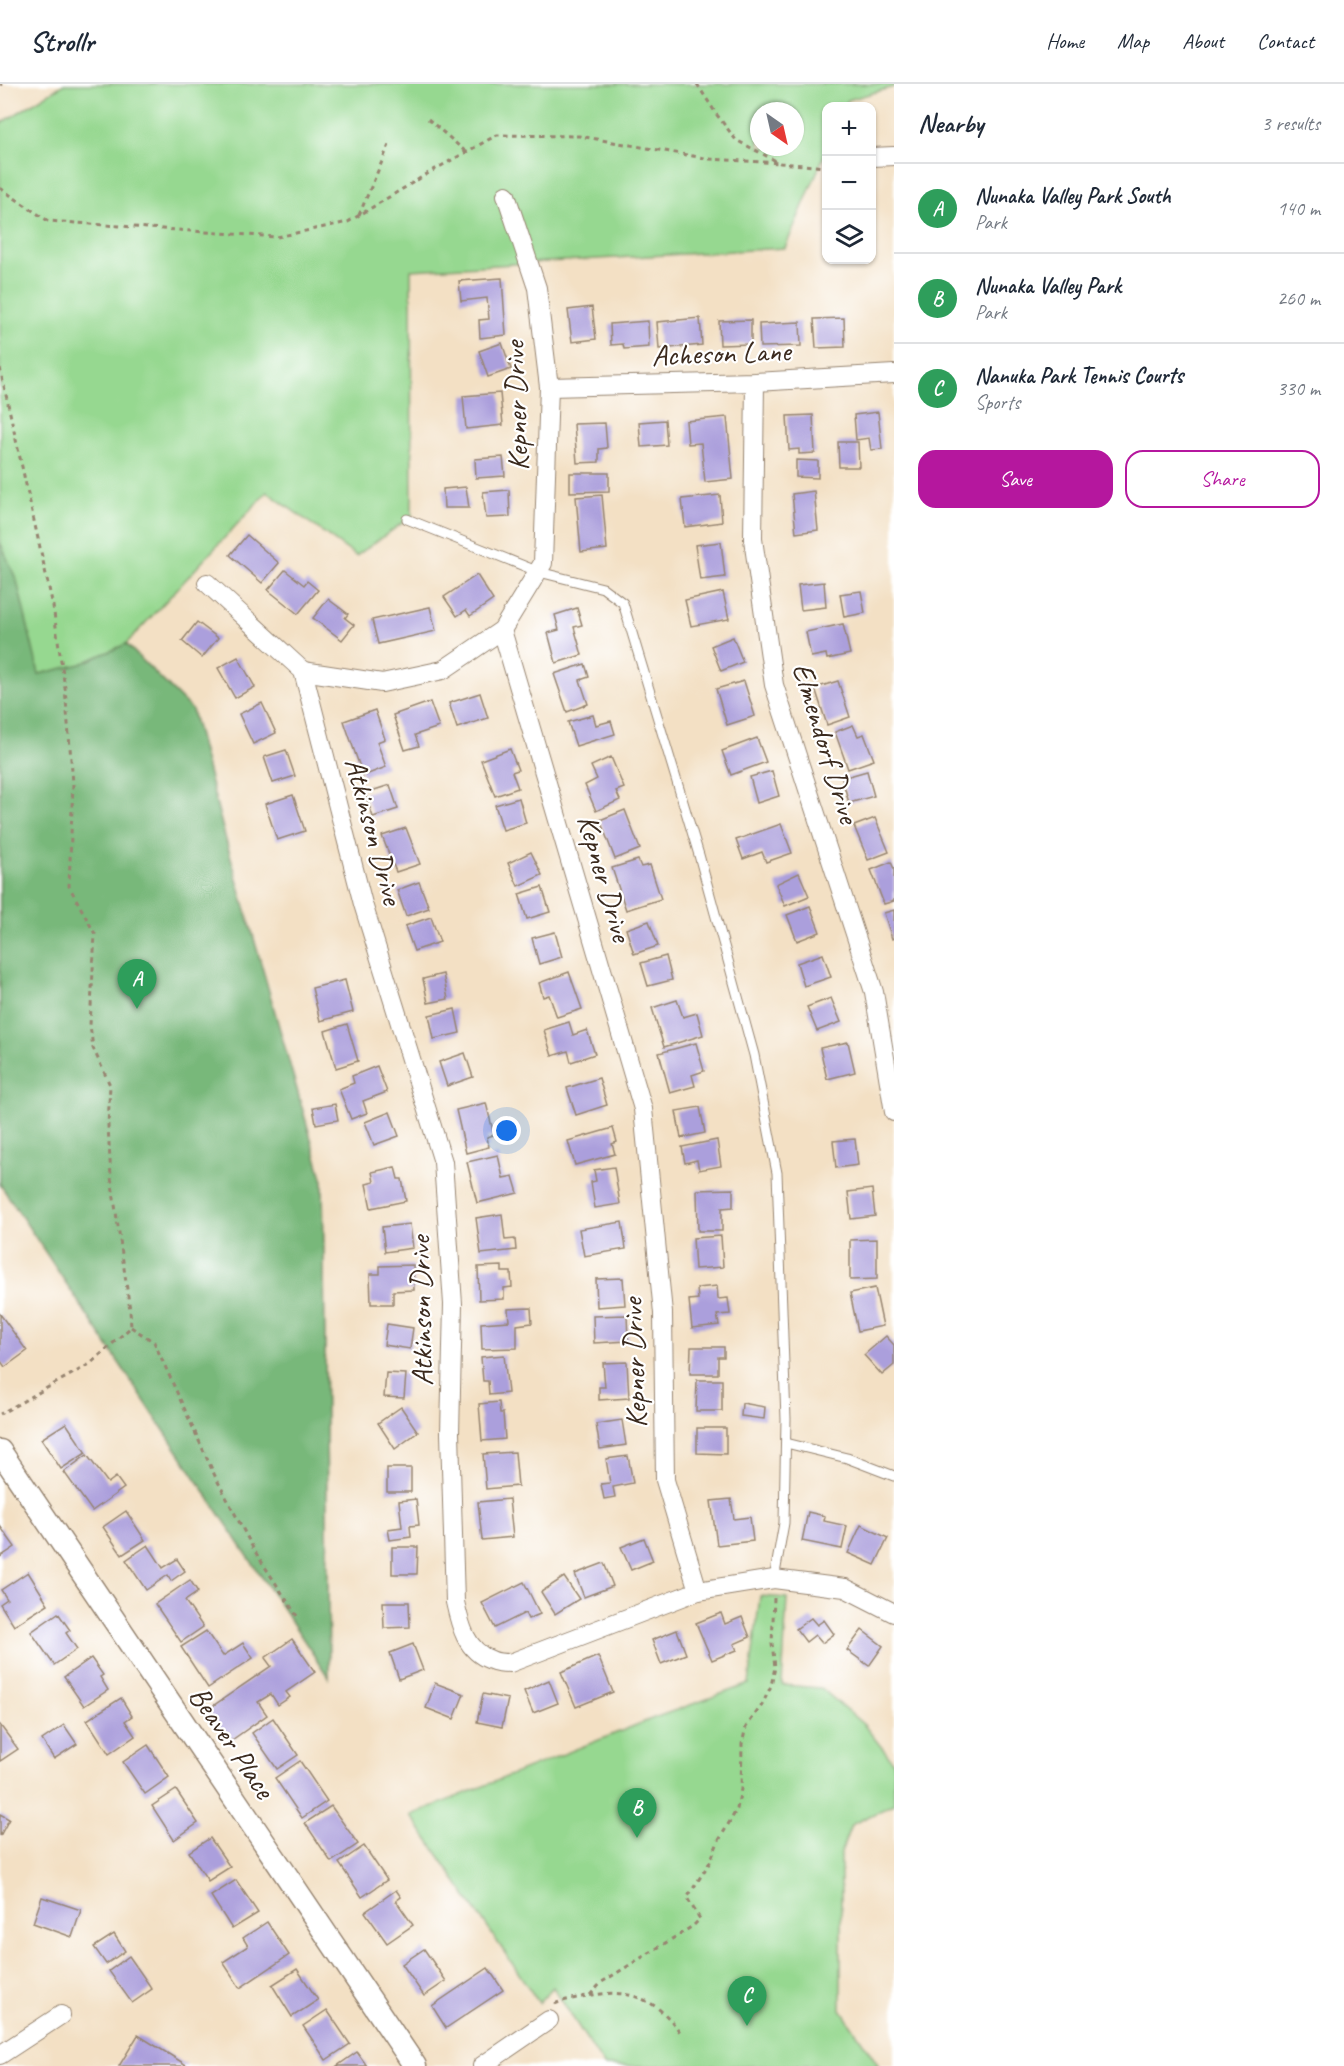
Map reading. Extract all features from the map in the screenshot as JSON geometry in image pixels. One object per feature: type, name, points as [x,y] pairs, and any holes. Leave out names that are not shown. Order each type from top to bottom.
[{"type":"street","points":[[876,157],[894,156]]},
{"type":"street","name":"Kepner Drive","points":[[506,195],[537,288],[549,387],[543,563],[502,630],[643,1109],[663,1313],[665,1480],[698,1591]]},
{"type":"street","name":"Acheson Lane","points":[[549,387],[755,382],[894,374]]},
{"type":"street","name":"Elmendorf Drive","points":[[755,382],[753,539],[774,685],[874,992],[894,1112]]},
{"type":"street","points":[[207,583],[303,671],[382,683],[443,670],[502,630]]},
{"type":"street","name":"Atkinson Drive","points":[[303,671],[363,904],[443,1161],[453,1304],[450,1433],[455,1602],[460,1628],[470,1645],[490,1660],[510,1664],[698,1591],[774,1579],[845,1588],[894,1613]]},
{"type":"street","name":"Beaver Place","points":[[0,1451],[415,2066]]},
{"type":"street","points":[[0,2055],[61,2015]]},
{"type":"street","points":[[482,2066],[549,2020]]},
{"type":"lane","points":[[407,519],[539,572],[603,588],[623,603],[699,855],[754,1055],[777,1173],[786,1443],[784,1523],[774,1579]]},
{"type":"lane","points":[[786,1443],[847,1458],[894,1476]]},
{"type":"path","points":[[697,84],[736,140],[780,163]]},
{"type":"path","points":[[428,119],[466,152]]},
{"type":"path","points":[[0,188],[48,221],[277,237],[348,222],[497,135],[579,136],[710,159],[822,167]]},
{"type":"path","points":[[358,217],[388,145]]},
{"type":"path","points":[[0,368],[53,606],[65,688],[73,783],[69,886],[95,934],[90,1025],[93,1048],[110,1085],[108,1126],[111,1177],[131,1326]]},
{"type":"path","points":[[0,1414],[90,1364],[131,1326]]},
{"type":"path","points":[[131,1326],[154,1342],[215,1476],[254,1550],[297,1616]]},
{"type":"path","points":[[590,1995],[602,1982],[693,1926],[700,1919],[687,1898],[710,1862],[718,1842],[737,1809],[741,1789],[741,1744],[746,1727],[762,1705],[771,1686],[775,1667],[772,1644],[774,1579]]},
{"type":"path","points":[[549,2020],[544,2011],[559,2002],[590,1995],[617,1994],[643,1998],[661,2008],[682,2036]]},
{"type":"green space","points":[[64,84],[894,84],[894,87],[847,102],[822,102],[822,160],[785,248],[411,270],[412,516],[356,556],[267,492],[126,644],[192,710],[225,837],[323,1181],[329,1678],[0,1184],[0,124]]},
{"type":"green space","points":[[0,542],[17,581],[39,674],[81,664],[126,644],[192,710],[225,837],[323,1181],[329,1678],[0,1184]]},
{"type":"green space","points":[[760,1596],[787,1598],[782,1685],[821,1688],[864,1725],[894,1763],[894,1804],[851,1825],[841,1852],[841,2010],[879,2066],[604,2066],[553,1987],[539,2003],[411,1815],[654,1718],[749,1684]]},
{"type":"building","points":[[502,278],[506,335],[480,338],[479,320],[489,319],[487,298],[461,301],[459,281]]},
{"type":"building","points":[[592,307],[596,339],[572,342],[568,310]]},
{"type":"building","points":[[700,318],[702,345],[659,349],[657,322]]},
{"type":"building","points":[[844,318],[845,347],[816,348],[814,319]]},
{"type":"building","points":[[751,320],[751,344],[720,345],[719,321]]},
{"type":"building","points":[[648,321],[649,347],[624,349],[623,344],[611,345],[610,324]]},
{"type":"building","points":[[800,322],[801,346],[760,347],[759,324]]},
{"type":"building","points":[[502,343],[511,369],[488,377],[479,351]]},
{"type":"building","points":[[500,393],[503,425],[466,429],[463,396]]},
{"type":"building","points":[[878,412],[882,449],[871,450],[869,438],[856,440],[854,415]]},
{"type":"building","points":[[813,415],[815,453],[799,454],[799,449],[789,450],[787,416]]},
{"type":"building","points":[[727,417],[733,479],[705,482],[701,443],[688,444],[686,421]]},
{"type":"building","points":[[665,420],[667,445],[641,447],[639,422]]},
{"type":"building","points":[[605,423],[607,448],[599,449],[599,462],[577,463],[574,424]]},
{"type":"building","points":[[838,442],[858,442],[859,467],[839,467]]},
{"type":"building","points":[[503,457],[505,476],[476,478],[475,459]]},
{"type":"building","points":[[796,460],[818,461],[818,478],[796,477]]},
{"type":"building","points":[[570,473],[609,473],[609,491],[570,492]]},
{"type":"building","points":[[466,487],[469,508],[444,508],[443,489]]},
{"type":"building","points":[[509,490],[510,517],[486,518],[483,492]]},
{"type":"building","points":[[814,491],[818,530],[796,533],[792,494]]},
{"type":"building","points":[[602,495],[607,549],[581,552],[576,497]]},
{"type":"building","points":[[720,495],[722,522],[685,527],[682,499]]},
{"type":"building","points":[[247,535],[279,563],[262,583],[230,555]]},
{"type":"building","points":[[721,542],[725,577],[700,580],[695,545]]},
{"type":"building","points":[[285,570],[304,585],[307,581],[318,590],[298,614],[268,590]]},
{"type":"building","points":[[477,575],[493,600],[470,616],[466,610],[457,616],[444,597]]},
{"type":"building","points":[[824,582],[826,607],[801,610],[798,585]]},
{"type":"building","points":[[861,591],[865,613],[844,617],[840,594]]},
{"type":"building","points":[[723,592],[729,619],[691,626],[685,600]]},
{"type":"building","points":[[328,599],[348,614],[345,618],[354,625],[342,640],[313,618]]},
{"type":"building","points":[[430,607],[436,631],[378,644],[372,620]]},
{"type":"building","points":[[577,608],[582,625],[574,627],[582,655],[556,663],[548,633],[559,630],[555,615]]},
{"type":"building","points":[[197,622],[218,638],[202,658],[182,641]]},
{"type":"building","points":[[843,624],[850,654],[827,659],[826,654],[811,657],[806,632]]},
{"type":"building","points":[[733,637],[743,662],[721,671],[711,646]]},
{"type":"building","points":[[238,657],[255,687],[235,698],[218,668]]},
{"type":"building","points":[[585,664],[589,677],[580,680],[588,704],[567,712],[554,674]]},
{"type":"building","points":[[744,681],[755,716],[727,725],[716,689]]},
{"type":"building","points":[[838,681],[850,717],[827,725],[815,688]]},
{"type":"building","points":[[480,693],[488,718],[457,728],[449,703]]},
{"type":"building","points":[[430,702],[439,727],[415,735],[419,746],[405,750],[393,715]]},
{"type":"building","points":[[262,703],[276,733],[253,744],[239,714]]},
{"type":"building","points":[[375,710],[385,739],[377,742],[386,767],[363,776],[344,721]]},
{"type":"building","points":[[593,715],[596,725],[611,721],[615,734],[576,746],[568,722]]},
{"type":"building","points":[[853,725],[858,736],[864,734],[874,760],[848,769],[835,732]]},
{"type":"building","points":[[757,738],[766,762],[731,775],[722,751]]},
{"type":"building","points":[[510,749],[518,770],[512,772],[518,788],[495,796],[481,760]]},
{"type":"building","points":[[286,750],[295,776],[273,783],[264,757]]},
{"type":"building","points":[[611,757],[624,788],[616,791],[620,800],[596,811],[585,785],[597,779],[591,766]]},
{"type":"building","points":[[772,771],[779,796],[757,803],[750,777]]},
{"type":"building","points":[[867,771],[874,796],[849,803],[842,778]]},
{"type":"building","points":[[390,785],[398,809],[373,817],[365,793]]},
{"type":"building","points":[[293,795],[305,831],[277,840],[265,804]]},
{"type":"building","points":[[519,798],[526,823],[503,830],[495,805]]},
{"type":"building","points":[[625,810],[640,849],[615,859],[600,820]]},
{"type":"building","points":[[875,818],[889,852],[868,860],[854,826]]},
{"type":"building","points":[[781,824],[792,853],[766,862],[762,852],[743,859],[736,840]]},
{"type":"building","points":[[406,828],[420,864],[396,872],[382,836]]},
{"type":"building","points":[[531,852],[542,875],[518,886],[508,863]]},
{"type":"building","points":[[638,860],[641,867],[650,865],[661,899],[626,910],[612,868]]},
{"type":"building","points":[[891,862],[894,869],[894,901],[884,904],[871,870]]},
{"type":"building","points":[[799,873],[809,896],[785,906],[776,884]]},
{"type":"building","points":[[419,882],[429,908],[406,916],[397,890]]},
{"type":"building","points":[[542,887],[550,912],[527,919],[519,894]]},
{"type":"building","points":[[810,906],[820,932],[797,941],[787,915]]},
{"type":"building","points":[[894,910],[894,938],[892,939],[884,913]]},
{"type":"building","points":[[431,917],[440,942],[414,951],[405,926]]},
{"type":"building","points":[[649,921],[658,946],[634,954],[626,929]]},
{"type":"building","points":[[555,932],[562,957],[539,964],[532,938]]},
{"type":"building","points":[[823,954],[831,977],[804,986],[797,963]]},
{"type":"building","points":[[666,956],[672,980],[648,986],[641,963]]},
{"type":"building","points":[[569,972],[582,1009],[557,1017],[549,995],[543,997],[539,983]]},
{"type":"building","points":[[443,974],[448,999],[428,1003],[423,979]]},
{"type":"building","points":[[345,980],[353,1012],[320,1021],[312,988]]},
{"type":"building","points":[[831,998],[841,1022],[817,1031],[807,1007]]},
{"type":"building","points":[[677,1000],[683,1017],[697,1013],[703,1035],[664,1047],[652,1008]]},
{"type":"building","points":[[455,1009],[460,1033],[434,1039],[429,1015]]},
{"type":"building","points":[[569,1022],[573,1035],[587,1030],[595,1054],[571,1062],[568,1051],[552,1056],[544,1030]]},
{"type":"building","points":[[347,1024],[358,1061],[336,1068],[325,1031]]},
{"type":"building","points":[[848,1042],[855,1072],[827,1079],[820,1048]]},
{"type":"building","points":[[696,1043],[704,1071],[692,1075],[695,1086],[670,1093],[659,1053]]},
{"type":"building","points":[[465,1053],[473,1077],[447,1086],[439,1062]]},
{"type":"building","points":[[377,1066],[387,1092],[363,1101],[367,1113],[351,1119],[339,1089],[354,1083],[352,1076]]},
{"type":"building","points":[[599,1078],[607,1105],[576,1115],[567,1088]]},
{"type":"building","points":[[486,1103],[494,1135],[487,1137],[489,1147],[466,1153],[456,1110]]},
{"type":"building","points":[[335,1104],[338,1120],[316,1124],[313,1108]]},
{"type":"building","points":[[700,1107],[705,1133],[681,1138],[676,1111]]},
{"type":"building","points":[[390,1112],[399,1136],[374,1145],[365,1122]]},
{"type":"building","points":[[613,1128],[617,1142],[612,1144],[615,1154],[575,1165],[568,1141]]},
{"type":"building","points":[[855,1139],[858,1165],[836,1168],[833,1141]]},
{"type":"building","points":[[717,1140],[721,1166],[699,1170],[697,1160],[685,1163],[682,1147]]},
{"type":"building","points":[[498,1155],[503,1178],[513,1176],[518,1193],[477,1203],[467,1162]]},
{"type":"building","points":[[395,1167],[398,1179],[402,1179],[406,1201],[371,1208],[366,1184],[374,1182],[372,1172]]},
{"type":"building","points":[[614,1167],[620,1204],[595,1208],[591,1182],[596,1181],[594,1170]]},
{"type":"building","points":[[733,1189],[733,1207],[722,1208],[722,1231],[698,1231],[697,1190]]},
{"type":"building","points":[[872,1189],[875,1216],[851,1219],[848,1192]]},
{"type":"building","points":[[502,1214],[505,1240],[515,1239],[516,1250],[481,1254],[476,1218]]},
{"type":"building","points":[[622,1222],[626,1249],[584,1256],[579,1229]]},
{"type":"building","points":[[410,1224],[413,1248],[385,1252],[382,1227]]},
{"type":"building","points":[[721,1236],[723,1267],[695,1269],[693,1238]]},
{"type":"building","points":[[877,1239],[877,1279],[850,1280],[850,1240]]},
{"type":"building","points":[[413,1265],[414,1290],[393,1291],[393,1304],[371,1304],[370,1274],[380,1274],[380,1266]]},
{"type":"building","points":[[502,1266],[502,1272],[511,1272],[512,1287],[504,1288],[504,1299],[479,1300],[478,1267]]},
{"type":"building","points":[[623,1278],[625,1305],[597,1307],[596,1279]]},
{"type":"building","points":[[717,1286],[718,1299],[728,1298],[730,1314],[717,1315],[719,1325],[692,1328],[689,1300],[698,1299],[697,1288]]},
{"type":"building","points":[[875,1288],[883,1326],[858,1331],[850,1293]]},
{"type":"building","points":[[531,1308],[532,1323],[517,1325],[517,1348],[482,1349],[481,1323],[509,1321],[508,1309]]},
{"type":"building","points":[[0,1314],[27,1351],[5,1367],[0,1360]]},
{"type":"building","points":[[627,1315],[628,1341],[594,1343],[593,1316]]},
{"type":"building","points":[[387,1324],[413,1328],[410,1349],[384,1345]]},
{"type":"building","points":[[886,1336],[894,1345],[894,1365],[882,1375],[864,1355]]},
{"type":"building","points":[[691,1347],[724,1347],[724,1357],[718,1357],[718,1374],[690,1374]]},
{"type":"building","points":[[504,1355],[508,1393],[489,1395],[488,1381],[483,1381],[481,1357]]},
{"type":"building","points":[[627,1362],[629,1398],[599,1400],[599,1387],[605,1387],[603,1363]]},
{"type":"building","points":[[386,1373],[406,1374],[404,1398],[384,1397]]},
{"type":"building","points":[[697,1380],[722,1380],[722,1411],[696,1411]]},
{"type":"building","points":[[499,1402],[500,1413],[503,1413],[505,1439],[482,1441],[479,1404]]},
{"type":"building","points":[[742,1403],[765,1407],[764,1419],[741,1416]]},
{"type":"building","points":[[401,1407],[418,1432],[395,1449],[378,1423]]},
{"type":"building","points":[[622,1420],[626,1445],[600,1449],[596,1424]]},
{"type":"building","points":[[66,1423],[86,1453],[61,1469],[41,1439]]},
{"type":"building","points":[[697,1428],[726,1428],[726,1454],[697,1453]]},
{"type":"building","points":[[515,1452],[518,1486],[486,1489],[483,1454]]},
{"type":"building","points":[[87,1455],[108,1483],[116,1477],[124,1488],[92,1511],[64,1472]]},
{"type":"building","points":[[628,1456],[633,1483],[613,1487],[615,1497],[604,1499],[601,1484],[610,1483],[606,1459]]},
{"type":"building","points":[[387,1468],[411,1468],[411,1492],[387,1492]]},
{"type":"building","points":[[416,1499],[419,1525],[410,1526],[411,1537],[390,1540],[388,1529],[402,1527],[399,1501]]},
{"type":"building","points":[[509,1499],[513,1537],[482,1540],[478,1502]]},
{"type":"building","points":[[731,1499],[734,1519],[750,1517],[753,1541],[717,1545],[711,1501]]},
{"type":"building","points":[[126,1511],[145,1540],[122,1555],[103,1527]]},
{"type":"building","points":[[808,1512],[825,1516],[824,1521],[847,1526],[842,1549],[802,1541]]},
{"type":"building","points":[[861,1525],[888,1538],[875,1565],[848,1553]]},
{"type":"building","points":[[0,1526],[15,1547],[0,1557]]},
{"type":"building","points":[[644,1538],[653,1561],[631,1570],[621,1547]]},
{"type":"building","points":[[148,1545],[163,1568],[177,1559],[185,1571],[171,1581],[168,1575],[146,1590],[126,1560]]},
{"type":"building","points":[[392,1547],[418,1547],[417,1574],[392,1574]]},
{"type":"building","points":[[604,1563],[613,1586],[584,1597],[575,1574]]},
{"type":"building","points":[[28,1572],[48,1604],[14,1626],[0,1604],[7,1599],[1,1590]]},
{"type":"building","points":[[564,1577],[579,1599],[555,1614],[541,1592]]},
{"type":"building","points":[[190,1580],[198,1592],[185,1601],[203,1627],[181,1642],[155,1604]]},
{"type":"building","points":[[524,1582],[540,1614],[528,1619],[525,1613],[495,1628],[482,1603]]},
{"type":"building","points":[[383,1602],[409,1602],[410,1627],[384,1628]]},
{"type":"building","points":[[58,1613],[70,1630],[66,1633],[77,1649],[54,1665],[31,1632]]},
{"type":"building","points":[[721,1613],[725,1624],[742,1617],[750,1637],[734,1644],[737,1650],[712,1660],[696,1623]]},
{"type":"building","points":[[811,1618],[817,1625],[824,1620],[834,1634],[822,1643],[815,1635],[806,1642],[796,1629]]},
{"type":"building","points":[[677,1630],[686,1654],[661,1664],[652,1640]]},
{"type":"building","points":[[862,1630],[883,1646],[869,1666],[847,1650]]},
{"type":"building","points":[[206,1631],[223,1656],[243,1643],[253,1658],[208,1688],[181,1647]]},
{"type":"building","points":[[292,1639],[315,1672],[286,1692],[290,1697],[278,1705],[271,1694],[258,1702],[267,1715],[229,1742],[207,1710],[271,1666],[265,1658]]},
{"type":"building","points":[[413,1644],[423,1670],[399,1679],[390,1653]]},
{"type":"building","points":[[598,1656],[613,1692],[576,1707],[561,1672]]},
{"type":"building","points":[[91,1658],[103,1675],[100,1677],[108,1690],[84,1706],[64,1677]]},
{"type":"building","points":[[549,1680],[558,1703],[533,1713],[524,1691]]},
{"type":"building","points":[[435,1683],[464,1694],[454,1719],[426,1708]]},
{"type":"building","points":[[483,1694],[508,1699],[502,1727],[477,1722]]},
{"type":"building","points":[[121,1698],[132,1716],[125,1721],[135,1736],[109,1754],[87,1720]]},
{"type":"building","points":[[273,1718],[298,1755],[277,1769],[252,1733]]},
{"type":"building","points":[[0,1725],[18,1749],[0,1761]]},
{"type":"building","points":[[64,1725],[77,1744],[54,1759],[42,1740]]},
{"type":"building","points":[[148,1745],[169,1777],[145,1794],[123,1762]]},
{"type":"building","points":[[300,1761],[327,1801],[302,1818],[275,1778]]},
{"type":"building","points":[[176,1790],[198,1823],[174,1840],[152,1806]]},
{"type":"building","points":[[331,1806],[358,1844],[331,1862],[305,1823]]},
{"type":"building","points":[[0,1814],[9,1819],[0,1836]]},
{"type":"building","points":[[210,1838],[230,1867],[208,1881],[189,1852]]},
{"type":"building","points":[[364,1846],[387,1880],[362,1897],[339,1863]]},
{"type":"building","points":[[236,1880],[258,1913],[232,1929],[211,1896]]},
{"type":"building","points":[[396,1890],[401,1897],[396,1901],[413,1925],[387,1943],[365,1912]]},
{"type":"building","points":[[42,1897],[81,1910],[72,1937],[33,1923]]},
{"type":"building","points":[[267,1922],[289,1955],[240,1988],[223,1962],[248,1946],[243,1938]]},
{"type":"building","points":[[114,1934],[125,1951],[106,1964],[94,1947]]},
{"type":"building","points":[[424,1949],[446,1981],[424,1996],[402,1964]]},
{"type":"building","points":[[129,1956],[152,1989],[132,2003],[109,1971]]},
{"type":"building","points":[[488,1968],[503,1990],[446,2028],[432,2006]]},
{"type":"building","points":[[297,1969],[318,2000],[292,2017],[272,1985]]},
{"type":"building","points":[[327,2010],[350,2044],[326,2060],[303,2026]]},
{"type":"building","points":[[138,2035],[188,2066],[119,2066]]},
{"type":"building","points":[[357,2052],[367,2066],[337,2066]]},
{"type":"place","name":"Nunaka Valley Park South","points":[[137,1009]]},
{"type":"place","name":"Nunaka Valley Park","points":[[637,1838]]},
{"type":"place","name":"Nanuka Park Tennis Courts","points":[[747,2026]]}]
